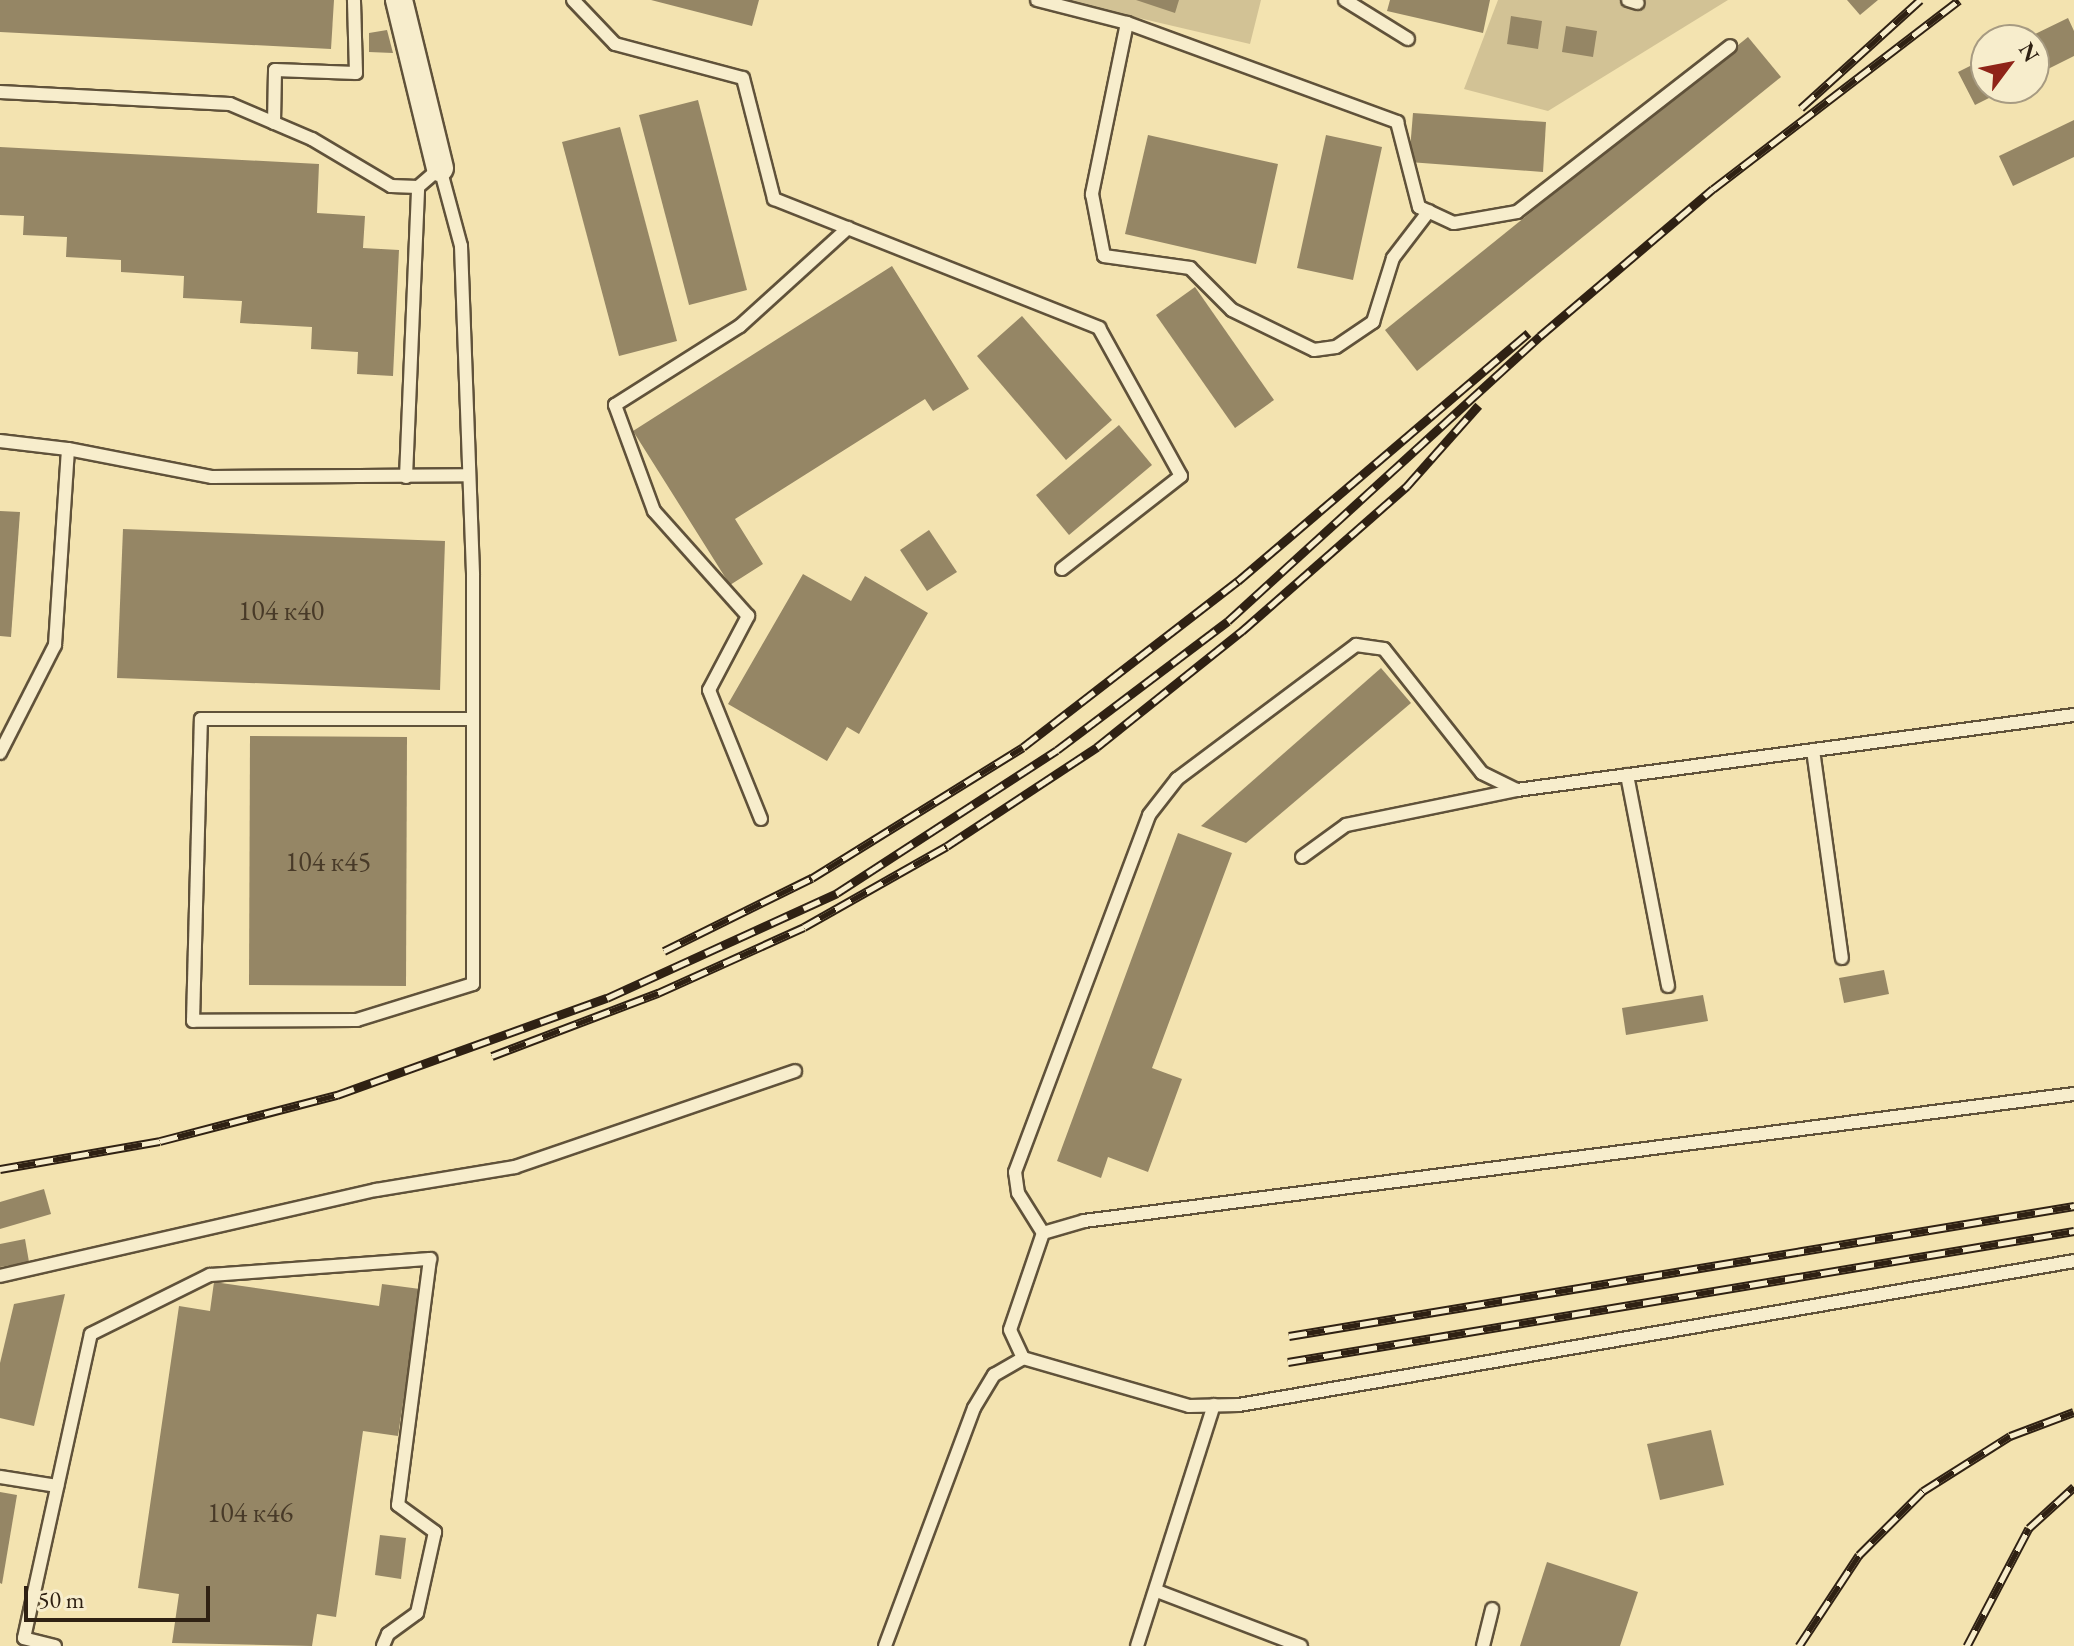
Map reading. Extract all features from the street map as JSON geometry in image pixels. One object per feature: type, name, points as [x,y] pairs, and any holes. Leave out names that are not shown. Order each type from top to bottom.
[{"type":"street","points":[[399,0],[440,168]]},
{"type":"lane","points":[[274,123],[275,70],[356,73],[354,0]]},
{"type":"lane","points":[[573,0],[615,44],[743,78],[774,199],[1099,328],[1181,476],[1062,569]]},
{"type":"lane","points":[[1037,0],[1127,23],[1397,122],[1419,207],[1454,223],[1517,212],[1730,46]]},
{"type":"lane","points":[[1345,0],[1408,39]]},
{"type":"lane","points":[[1127,23],[1092,194],[1104,256],[1190,268],[1232,310],[1314,350],[1336,347],[1373,322],[1393,258],[1429,211]]},
{"type":"lane","points":[[0,92],[230,104],[312,139],[391,186],[418,187],[440,168],[461,246],[473,719],[473,984],[357,1020],[193,1021],[201,719],[473,719]]},
{"type":"lane","points":[[406,477],[418,187]]},
{"type":"lane","points":[[761,819],[709,690],[748,616],[654,511],[615,405],[740,326],[848,228]]},
{"type":"lane","points":[[0,441],[68,449],[212,477],[469,475]]},
{"type":"lane","points":[[0,753],[55,645],[68,449]]},
{"type":"lane","points":[[1043,1233],[1018,1193],[1015,1172],[1149,815],[1177,779],[1356,645],[1384,649],[1482,773],[1517,790]]},
{"type":"lane","points":[[1302,857],[1346,825],[1517,790],[2074,715]]},
{"type":"lane","points":[[1813,750],[1842,958]]},
{"type":"lane","points":[[1627,775],[1668,986]]},
{"type":"lane","points":[[0,1276],[376,1190],[515,1167],[795,1071]]},
{"type":"lane","points":[[1043,1233],[1084,1221],[2074,1094]]},
{"type":"lane","points":[[1023,1358],[1010,1330],[1043,1233]]},
{"type":"lane","points":[[55,1646],[24,1638],[91,1334],[210,1275],[430,1259],[398,1505],[435,1532],[417,1613],[388,1634],[383,1646]]},
{"type":"lane","points":[[885,1646],[974,1408],[994,1375],[1023,1358],[1189,1406],[1214,1405],[2074,1261]]},
{"type":"lane","points":[[1137,1646],[1214,1405]]},
{"type":"lane","points":[[0,1477],[57,1486]]},
{"type":"lane","points":[[1157,1591],[1301,1646]]},
{"type":"lane","points":[[1483,1646],[1492,1609]]},
{"type":"shaded area","points":[[1062,0],[1261,0],[1250,44]]},
{"type":"shaded area","points":[[1498,0],[1728,0],[1548,111],[1464,89]]},
{"type":"building","points":[[0,0],[334,0],[331,49],[0,32]]},
{"type":"building","points":[[651,0],[759,0],[752,26]]},
{"type":"building","points":[[1136,0],[1179,0],[1175,13]]},
{"type":"building","points":[[1390,0],[1490,0],[1483,33],[1387,11]]},
{"type":"building","points":[[1847,0],[1878,0],[1860,15]]},
{"type":"building","points":[[1511,16],[1542,21],[1538,49],[1507,44]]},
{"type":"building","points":[[2068,18],[2074,31],[2074,56],[2050,68],[2050,27]]},
{"type":"building","points":[[1566,26],[1597,31],[1593,57],[1562,52]]},
{"type":"building","points":[[387,30],[393,53],[369,52],[369,33]]},
{"type":"building","points":[[1748,37],[1781,77],[1417,371],[1385,330]]},
{"type":"building","points":[[1970,66],[1970,95],[1958,72]]},
{"type":"building","points":[[698,100],[747,290],[689,305],[639,115]]},
{"type":"building","points":[[1413,113],[1546,122],[1543,172],[1409,162]]},
{"type":"building","points":[[2074,120],[2074,157],[2013,186],[1999,156]]},
{"type":"building","points":[[620,127],[677,341],[619,356],[562,142]]},
{"type":"building","points":[[1148,135],[1278,164],[1256,264],[1125,234]]},
{"type":"building","points":[[1326,135],[1382,147],[1353,280],[1297,268]]},
{"type":"building","points":[[0,147],[319,164],[317,213],[365,216],[363,248],[399,250],[393,376],[357,374],[358,352],[311,349],[312,327],[240,323],[242,301],[183,298],[184,276],[121,272],[121,260],[66,257],[67,237],[23,235],[24,216],[0,215]]},
{"type":"building","points":[[892,266],[969,389],[933,411],[925,399],[735,519],[763,564],[730,585],[633,431]]},
{"type":"building","points":[[1195,287],[1274,400],[1235,428],[1156,315]]},
{"type":"building","points":[[1022,316],[1112,420],[1066,460],[977,356]]},
{"type":"building","points":[[1119,425],[1152,465],[1069,535],[1036,495]]},
{"type":"building","points":[[0,511],[20,512],[11,637],[0,636]]},
{"type":"building","points":[[123,529],[445,541],[440,690],[117,678]]},
{"type":"building","points":[[929,530],[957,572],[927,591],[900,550]]},
{"type":"building","points":[[803,574],[851,601],[865,576],[928,613],[859,734],[847,727],[827,761],[728,704]]},
{"type":"building","points":[[1381,668],[1411,703],[1246,843],[1201,826]]},
{"type":"building","points":[[250,736],[407,737],[406,986],[249,985]]},
{"type":"building","points":[[1178,833],[1232,853],[1152,1068],[1182,1079],[1148,1172],[1108,1157],[1101,1178],[1057,1161]]},
{"type":"building","points":[[1884,970],[1889,994],[1844,1003],[1839,978]]},
{"type":"building","points":[[1703,995],[1708,1021],[1626,1035],[1622,1008]]},
{"type":"building","points":[[44,1189],[51,1214],[0,1229],[0,1202]]},
{"type":"building","points":[[25,1239],[29,1262],[0,1267],[0,1244]]},
{"type":"building","points":[[214,1282],[379,1306],[382,1284],[420,1289],[398,1436],[363,1431],[336,1617],[317,1614],[312,1646],[172,1643],[179,1594],[138,1588],[179,1306],[210,1311]]},
{"type":"building","points":[[65,1294],[34,1426],[0,1418],[0,1363],[14,1304]]},
{"type":"building","points":[[1711,1430],[1724,1485],[1660,1500],[1647,1444]]},
{"type":"building","points":[[0,1492],[17,1495],[2,1584],[0,1583]]},
{"type":"building","points":[[380,1535],[406,1538],[401,1579],[375,1575]]},
{"type":"building","points":[[1547,1562],[1638,1592],[1620,1646],[1520,1646]]},
{"type":"railway","points":[[1801,108],[1920,0]]},
{"type":"railway","points":[[0,1169],[160,1141],[337,1095],[607,998],[837,893],[1057,750],[1228,621],[1540,336],[1713,189],[1959,0]]},
{"type":"railway","points":[[664,951],[812,878],[1023,747],[1238,581],[1528,333]]},
{"type":"railway","points":[[492,1056],[658,993],[804,927],[947,846],[1097,747],[1242,631],[1407,486],[1479,405]]},
{"type":"railway","points":[[1289,1336],[2074,1206]]},
{"type":"railway","points":[[1288,1362],[2074,1231]]},
{"type":"railway","points":[[1799,1646],[1859,1555],[1923,1491],[2010,1436],[2074,1412]]},
{"type":"railway","points":[[1967,1646],[2029,1528],[2074,1487]]}]
